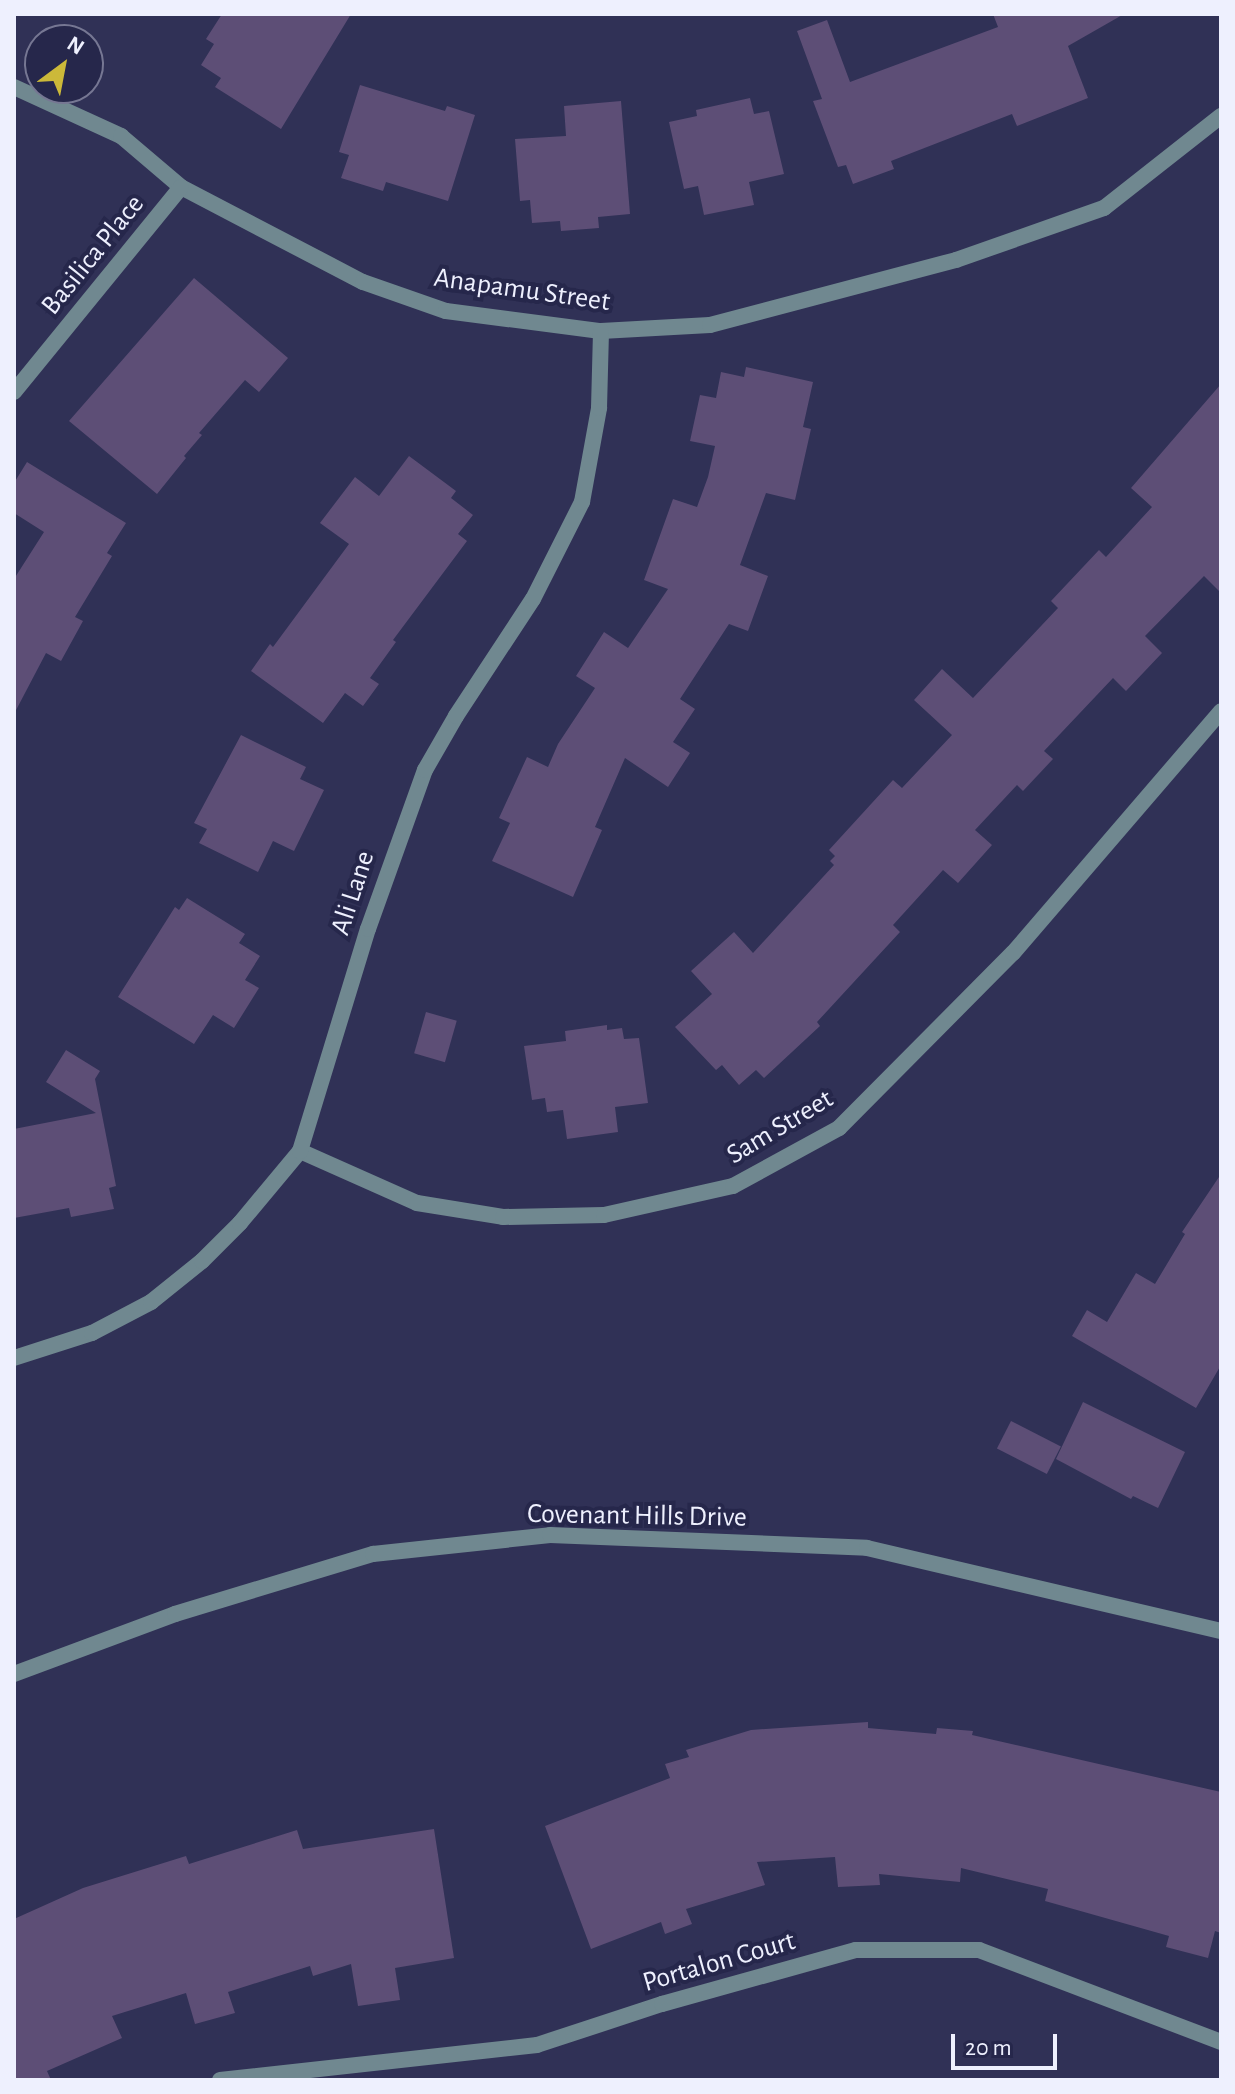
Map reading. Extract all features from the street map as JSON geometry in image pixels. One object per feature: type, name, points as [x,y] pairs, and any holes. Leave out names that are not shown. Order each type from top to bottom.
[{"type":"street","name":"Anapamu Street","points":[[14,87],[121,136],[181,187],[363,282],[446,311],[601,331],[710,325],[956,260],[1104,208],[1221,116]]},
{"type":"street","name":"Basilica Place","points":[[14,392],[181,187]]},
{"type":"street","name":"Ali Lane","points":[[14,1358],[92,1333],[151,1302],[202,1261],[240,1223],[300,1151],[368,929],[425,770],[456,716],[540,587],[582,502],[599,408],[601,331]]},
{"type":"street","name":"Sam Street","points":[[300,1151],[417,1203],[503,1217],[604,1215],[733,1186],[839,1128],[1013,953],[1221,711]]},
{"type":"street","name":"Covenant Hills Drive","points":[[14,1674],[175,1614],[373,1554],[550,1535],[867,1548],[1221,1631]]},
{"type":"street","name":"Portalon Court","points":[[220,2080],[537,2045],[662,2004],[856,1950],[979,1950],[1221,2042]]},
{"type":"building","points":[[222,14],[351,14],[281,129],[215,87],[221,78],[201,65],[214,44],[206,39]]},
{"type":"building","points":[[993,14],[1124,14],[1068,46],[1088,98],[1017,126],[1012,114],[891,161],[894,169],[853,184],[846,165],[838,167],[813,101],[822,99],[797,31],[827,20],[850,82],[998,27]]},
{"type":"building","points":[[360,85],[445,111],[447,106],[475,115],[448,201],[386,182],[383,191],[341,178],[349,155],[339,152]]},
{"type":"building","points":[[750,98],[754,114],[769,111],[784,174],[749,182],[754,205],[704,215],[698,186],[684,189],[669,122],[697,116],[696,110]]},
{"type":"building","points":[[621,101],[630,214],[598,217],[599,228],[561,231],[560,221],[532,223],[530,200],[520,201],[515,139],[566,136],[564,106]]},
{"type":"building","points":[[194,278],[288,358],[259,392],[245,380],[199,433],[202,435],[157,494],[69,421]]},
{"type":"building","points":[[746,367],[813,382],[803,427],[811,429],[795,500],[766,493],[740,565],[768,576],[748,631],[729,624],[680,699],[695,709],[673,742],[690,753],[668,787],[625,758],[595,827],[602,830],[573,897],[492,861],[510,823],[499,818],[527,757],[548,767],[558,744],[595,688],[576,676],[604,632],[628,648],[668,589],[644,580],[673,499],[697,507],[708,477],[715,446],[690,441],[700,395],[716,398],[721,372],[744,377]]},
{"type":"building","points":[[1221,384],[1221,593],[1204,576],[1145,636],[1162,653],[1126,691],[1113,678],[1044,751],[1053,759],[1023,791],[1017,785],[975,830],[992,845],[958,883],[943,870],[893,925],[900,932],[817,1022],[820,1026],[764,1078],[756,1070],[739,1085],[722,1065],[716,1070],[675,1027],[712,994],[691,971],[734,932],[753,953],[834,865],[830,861],[835,856],[829,850],[893,780],[902,788],[952,735],[914,700],[942,669],[973,698],[1058,608],[1051,601],[1099,550],[1106,557],[1152,507],[1131,488]]},
{"type":"building","points":[[409,456],[456,491],[451,498],[473,515],[458,534],[467,541],[393,640],[396,642],[370,678],[379,684],[363,706],[345,693],[323,723],[251,671],[270,644],[273,647],[349,544],[320,523],[355,477],[379,496]]},
{"type":"building","points":[[27,462],[126,523],[107,553],[112,556],[75,617],[83,621],[61,661],[46,653],[14,714],[14,579],[44,532],[14,513],[14,483]]},
{"type":"building","points":[[241,735],[306,767],[300,779],[324,790],[294,851],[273,841],[258,872],[199,843],[207,829],[194,823]]},
{"type":"building","points":[[187,898],[245,934],[239,943],[260,956],[245,980],[259,988],[234,1028],[213,1015],[194,1044],[118,997],[175,907],[179,910]]},
{"type":"building","points":[[426,1012],[457,1021],[445,1062],[414,1053]]},
{"type":"building","points":[[607,1025],[607,1030],[622,1028],[624,1039],[639,1038],[648,1103],[615,1107],[618,1132],[567,1139],[563,1110],[547,1112],[545,1098],[532,1100],[524,1046],[566,1041],[565,1031]]},
{"type":"building","points":[[66,1050],[100,1071],[95,1079],[116,1186],[109,1188],[114,1209],[71,1217],[69,1208],[14,1218],[14,1129],[96,1113],[46,1082]]},
{"type":"building","points":[[1221,1174],[1221,1365],[1196,1408],[1072,1336],[1087,1310],[1107,1322],[1136,1273],[1155,1284],[1185,1234],[1182,1232]]},
{"type":"building","points":[[1083,1402],[1185,1452],[1158,1508],[1133,1496],[1131,1499],[1056,1459]]},
{"type":"building","points":[[1011,1421],[1061,1446],[1047,1474],[997,1449]]},
{"type":"building","points":[[868,1722],[868,1728],[936,1734],[937,1728],[973,1731],[972,1735],[1221,1792],[1221,1933],[1215,1931],[1208,1958],[1166,1947],[1169,1936],[1045,1901],[1048,1889],[961,1868],[960,1882],[879,1874],[880,1885],[838,1887],[835,1857],[757,1862],[765,1885],[686,1909],[692,1924],[665,1934],[661,1922],[591,1949],[545,1826],[670,1778],[665,1764],[689,1757],[686,1750],[751,1730]]},
{"type":"building","points":[[434,1829],[454,1958],[395,1968],[400,2000],[358,2006],[351,1964],[313,1976],[310,1966],[228,1992],[235,2013],[195,2024],[186,1993],[112,2016],[122,2038],[47,2071],[51,2080],[14,2080],[14,1919],[83,1888],[186,1856],[189,1864],[297,1830],[303,1849]]}]
